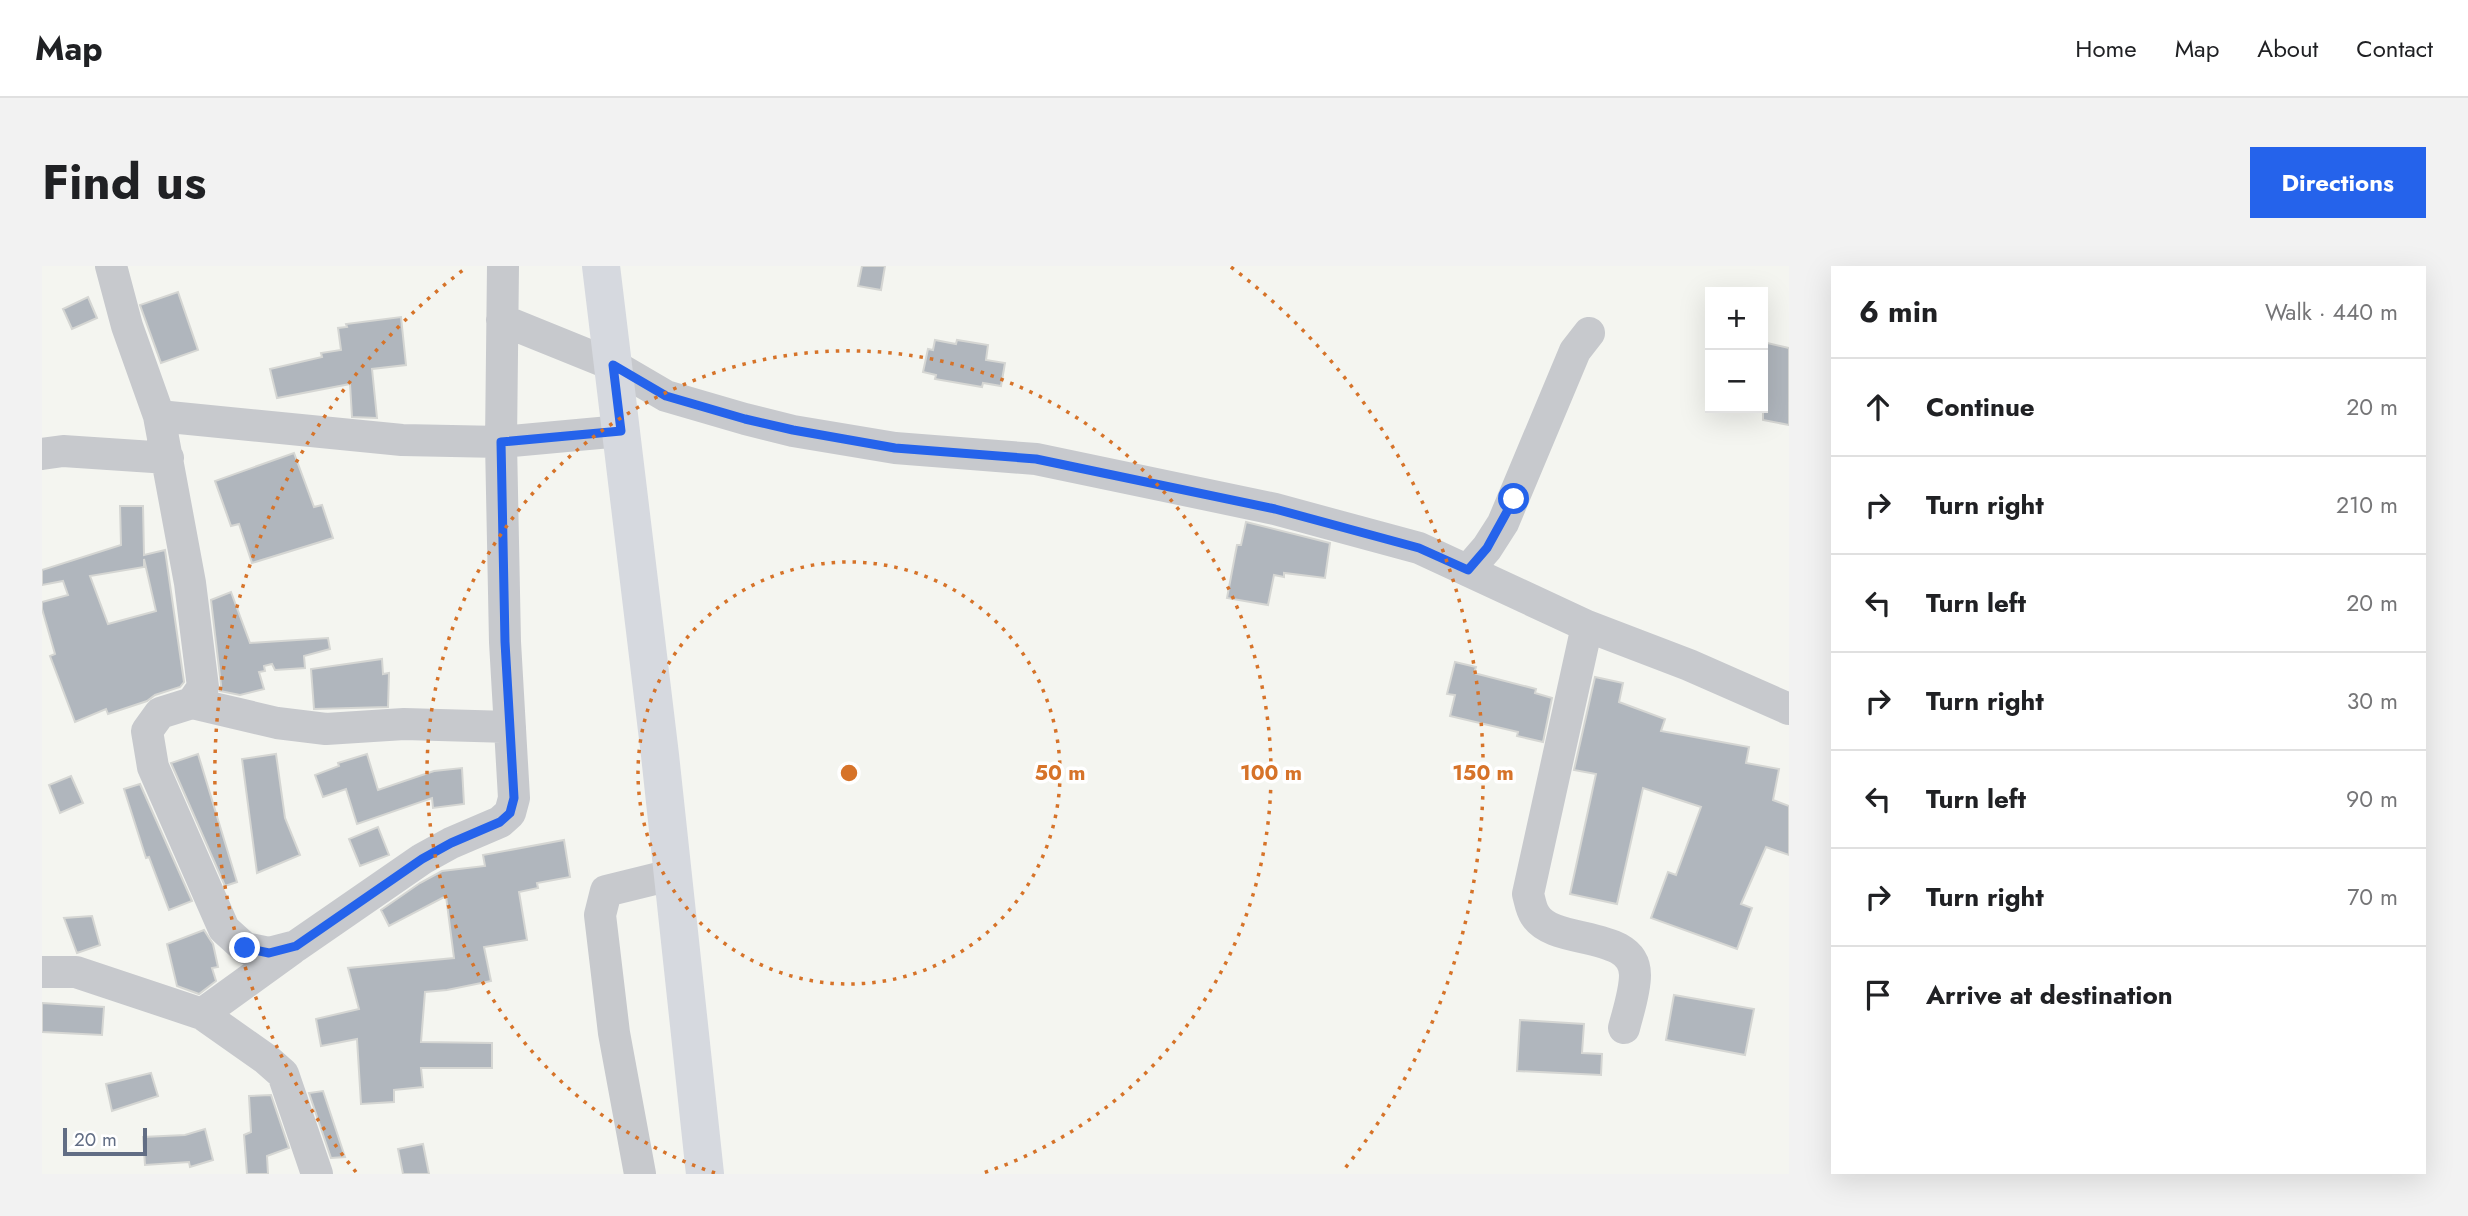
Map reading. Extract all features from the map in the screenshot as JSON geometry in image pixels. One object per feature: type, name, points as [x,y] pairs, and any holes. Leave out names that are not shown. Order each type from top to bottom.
[{"type":"main road","points":[[601,266],[660,755],[705,1174]]},
{"type":"street","points":[[111,266],[127,326],[159,416],[168,458],[190,583],[203,687],[192,703]]},
{"type":"street","points":[[202,1014],[422,859],[500,822],[510,813],[514,798],[505,642],[501,442],[503,266]]},
{"type":"street","points":[[502,320],[613,365],[666,396],[745,419],[858,442],[1036,459],[1275,509],[1419,548],[1587,626],[1789,709]]},
{"type":"street","points":[[1468,570],[1503,523],[1575,351],[1589,333]]},
{"type":"street","points":[[159,416],[402,440],[501,442],[621,431]]},
{"type":"street","points":[[42,454],[63,451],[168,458]]},
{"type":"street","points":[[1587,626],[1528,894],[1535,916],[1553,930],[1608,944],[1622,951],[1631,961],[1635,974],[1624,1028]]},
{"type":"street","points":[[296,946],[269,953],[245,948],[224,929],[153,767],[147,731],[160,713],[192,703],[277,723],[326,729],[404,724],[510,727]]},
{"type":"street","points":[[640,1174],[614,1033],[600,915],[606,891],[671,875]]},
{"type":"street","points":[[42,972],[76,972],[202,1014],[266,1059],[283,1074],[317,1174]]},
{"type":"building","points":[[862,266],[885,266],[881,290],[858,286]]},
{"type":"building","points":[[178,292],[198,350],[161,363],[140,305]]},
{"type":"building","points":[[88,297],[97,318],[72,329],[63,309]]},
{"type":"building","points":[[401,317],[406,365],[372,369],[377,418],[352,417],[350,384],[277,398],[270,369],[322,357],[321,353],[341,350],[338,328],[347,327],[346,324]]},
{"type":"building","points":[[935,340],[988,345],[986,360],[1005,363],[1001,386],[983,383],[982,387],[935,379],[936,375],[923,372],[928,349],[933,350]]},
{"type":"building","points":[[1768,343],[1789,348],[1789,425],[1763,420],[1763,413],[1768,413]]},
{"type":"building","points":[[294,453],[314,507],[322,505],[333,538],[252,563],[239,524],[231,526],[215,481]]},
{"type":"building","points":[[120,506],[143,506],[144,555],[165,550],[184,682],[180,687],[155,695],[147,701],[108,714],[106,709],[75,722],[50,656],[55,654],[42,609],[42,602],[68,595],[63,581],[42,585],[42,570],[121,545]],"holes":[[[144,559],[156,611],[108,624],[90,576],[144,567]]]},
{"type":"building","points":[[1246,522],[1330,543],[1325,578],[1284,573],[1284,577],[1274,575],[1268,605],[1227,598],[1237,545],[1241,545]]},
{"type":"building","points":[[231,592],[250,643],[328,638],[330,649],[304,656],[305,668],[275,670],[272,664],[264,666],[265,671],[259,672],[264,689],[240,695],[220,691],[211,600]]},
{"type":"building","points":[[382,659],[383,674],[389,673],[388,707],[314,709],[311,669]]},
{"type":"building","points":[[1455,662],[1476,667],[1474,673],[1536,689],[1535,693],[1552,698],[1543,742],[1517,736],[1518,732],[1450,716],[1455,695],[1447,694]]},
{"type":"building","points":[[1595,677],[1623,683],[1619,702],[1665,719],[1661,731],[1749,747],[1746,763],[1779,769],[1773,800],[1789,806],[1789,855],[1766,847],[1741,904],[1752,908],[1737,949],[1651,918],[1668,872],[1676,875],[1701,807],[1643,788],[1617,904],[1570,894],[1596,774],[1574,770]]},
{"type":"building","points":[[198,754],[237,882],[225,886],[171,763]]},
{"type":"building","points":[[276,754],[285,818],[300,855],[257,873],[242,759]]},
{"type":"building","points":[[367,754],[378,790],[434,771],[462,768],[464,804],[433,808],[432,798],[357,824],[346,789],[323,797],[315,775],[339,766],[338,763]]},
{"type":"building","points":[[71,776],[83,803],[60,813],[49,785]]},
{"type":"building","points":[[140,784],[192,901],[169,910],[149,857],[146,858],[124,789]]},
{"type":"building","points":[[378,827],[389,855],[360,866],[349,839]]},
{"type":"building","points":[[564,840],[570,877],[537,883],[538,888],[519,892],[527,940],[484,947],[491,981],[425,992],[421,1042],[492,1043],[492,1068],[421,1068],[423,1087],[394,1090],[394,1102],[361,1104],[357,1039],[321,1046],[316,1019],[359,1009],[348,968],[454,958],[446,896],[389,926],[381,910],[442,871],[485,866],[483,855]]},
{"type":"building","points":[[92,916],[100,945],[77,953],[64,918]]},
{"type":"building","points":[[204,930],[213,944],[218,967],[212,968],[216,981],[199,994],[177,986],[167,944]]},
{"type":"building","points":[[1674,995],[1754,1009],[1745,1055],[1666,1040]]},
{"type":"building","points":[[42,1003],[104,1007],[102,1035],[42,1032]]},
{"type":"building","points":[[1520,1020],[1584,1024],[1582,1053],[1602,1054],[1601,1075],[1517,1071]]},
{"type":"building","points":[[151,1073],[158,1096],[112,1111],[106,1084]]},
{"type":"building","points":[[323,1091],[345,1157],[331,1158],[309,1093]]},
{"type":"building","points":[[271,1095],[289,1148],[267,1156],[268,1174],[247,1174],[244,1135],[251,1132],[249,1096]]},
{"type":"building","points":[[205,1129],[213,1160],[190,1167],[189,1162],[145,1165],[143,1137],[185,1135]]},
{"type":"building","points":[[423,1144],[429,1174],[403,1174],[398,1149]]},
{"type":"route","points":[[245,948],[269,953],[296,946],[422,859],[500,822],[510,813],[514,798],[505,642],[501,442],[621,431],[613,365],[666,396],[707,410],[793,430],[895,448],[1036,459],[1275,509],[1419,548],[1468,570],[1487,548],[1514,499]]}]
